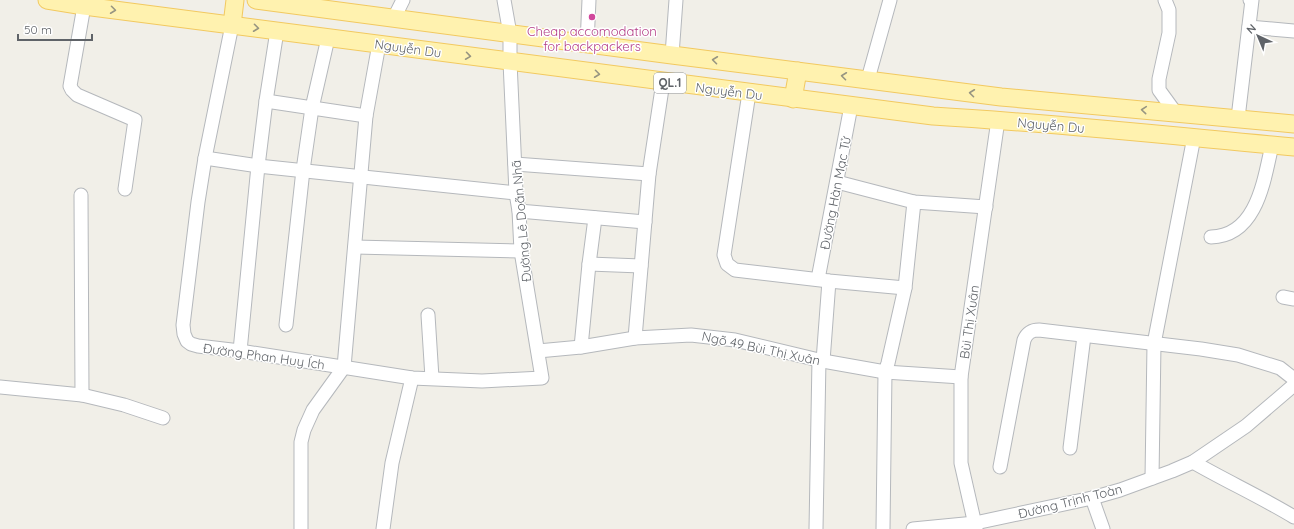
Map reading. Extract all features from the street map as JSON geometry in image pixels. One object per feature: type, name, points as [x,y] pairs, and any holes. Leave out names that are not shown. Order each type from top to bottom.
[{"type":"main road","name":"Nguyễn Du","points":[[47,0],[510,62],[933,116],[998,120],[1294,147]]},
{"type":"main road","points":[[232,25],[235,0]]},
{"type":"main road","name":"Nguyễn Du","points":[[256,0],[327,5],[394,18],[510,34],[1001,97],[1294,124]]},
{"type":"main road","points":[[793,99],[798,71]]},
{"type":"main road","points":[[998,120],[1001,97]]},
{"type":"main road","points":[[1194,137],[1197,114]]},
{"type":"street","points":[[394,18],[403,0]]},
{"type":"street","name":"Đường Lê Doãn Nhã","points":[[504,0],[510,34],[516,192],[522,251],[542,378]]},
{"type":"street","points":[[587,44],[589,0]]},
{"type":"street","points":[[672,55],[676,0]]},
{"type":"street","points":[[868,80],[890,0]]},
{"type":"street","points":[[1165,0],[1169,10],[1169,33],[1158,79],[1159,90],[1175,112]]},
{"type":"street","points":[[1238,118],[1252,0],[1250,0]]},
{"type":"street","points":[[84,6],[70,86],[77,95],[135,120],[125,189]]},
{"type":"street","name":"Đường Phan Huy Ích","points":[[232,25],[205,158],[189,273],[183,331],[188,340],[195,345],[412,378],[482,381],[542,378]]},
{"type":"street","points":[[1249,27],[1294,31]]},
{"type":"street","points":[[240,351],[258,166],[277,31]]},
{"type":"street","points":[[286,325],[303,170],[312,108],[328,38]]},
{"type":"street","points":[[301,529],[302,442],[304,430],[313,410],[344,368],[366,116],[379,44]]},
{"type":"street","points":[[635,338],[649,174],[663,82]]},
{"type":"street","points":[[749,93],[724,254],[727,264],[735,270],[905,288]]},
{"type":"street","points":[[266,101],[366,116]]},
{"type":"street","name":"Đường Hàn Mạc Tử","points":[[816,529],[824,280],[837,182],[851,106]]},
{"type":"street","name":"Bùi Thị Xuân","points":[[976,526],[961,463],[961,376],[998,120]]},
{"type":"street","points":[[1152,478],[1154,344],[1194,137]]},
{"type":"street","points":[[1211,237],[1221,237],[1236,229],[1251,212],[1261,193],[1272,145]]},
{"type":"street","points":[[205,158],[258,166],[516,192]]},
{"type":"street","points":[[515,164],[649,174]]},
{"type":"street","points":[[837,182],[914,202],[986,207]]},
{"type":"street","points":[[82,195],[82,395]]},
{"type":"street","points":[[883,529],[885,372],[905,288],[914,202]]},
{"type":"street","points":[[519,211],[645,222]]},
{"type":"street","points":[[581,346],[595,218]]},
{"type":"street","points":[[355,247],[522,251]]},
{"type":"street","points":[[589,264],[642,266]]},
{"type":"street","points":[[428,315],[432,378]]},
{"type":"street","points":[[1000,467],[1011,400],[1025,337],[1032,331],[1039,330],[1201,349],[1238,355],[1280,368],[1294,379]]},
{"type":"street","name":"Ngõ 49 Bùi Thị Xuân","points":[[538,351],[664,335],[708,336],[735,340],[821,360],[885,372],[961,376]]},
{"type":"street","points":[[1070,448],[1084,336]]},
{"type":"street","points":[[383,529],[392,463],[412,378]]},
{"type":"street","name":"Đường Trịnh Toàn","points":[[913,529],[976,526],[1092,498],[1152,478],[1193,462],[1246,426],[1294,386]]},
{"type":"street","points":[[0,387],[82,395],[124,405],[163,418]]},
{"type":"street","points":[[1193,462],[1294,517]]},
{"type":"street","points":[[1092,498],[1103,529]]},
{"type":"place","name":"Cheap accomodation for backpackers","points":[[592,17]]}]
